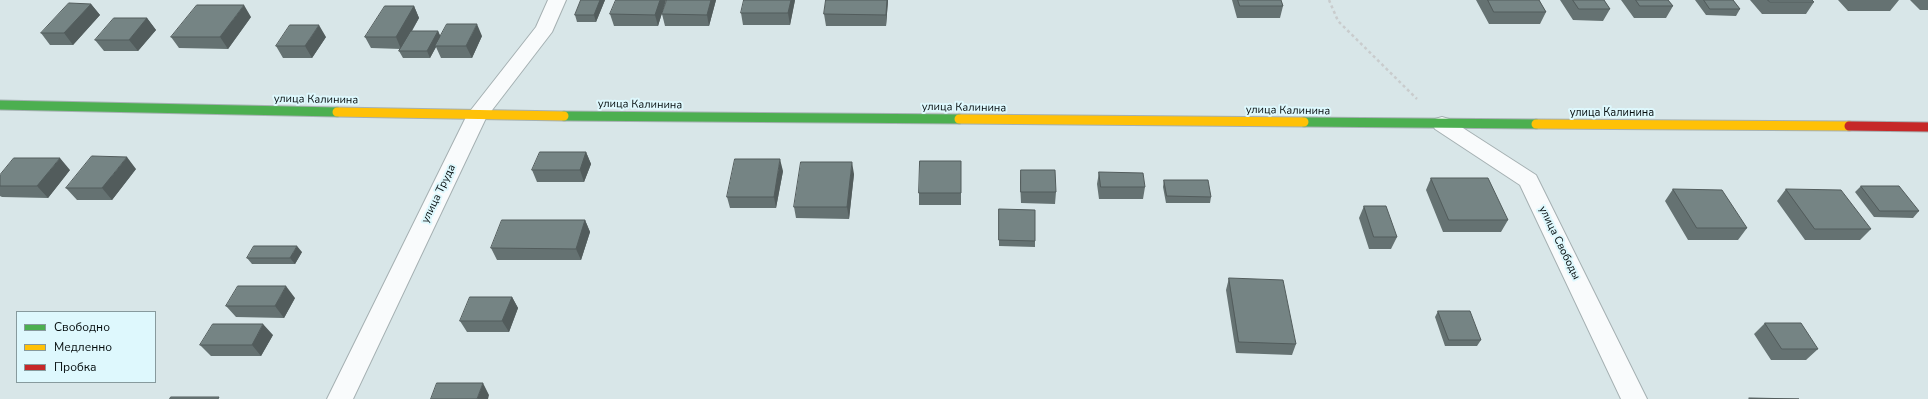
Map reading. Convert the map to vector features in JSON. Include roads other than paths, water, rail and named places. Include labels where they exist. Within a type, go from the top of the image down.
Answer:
[{"type":"street","name":"улица Труда","points":[[340,399],[477,115],[544,28],[557,0]]},
{"type":"street","name":"улица Калинина","points":[[0,105],[477,115],[1928,127]]},
{"type":"street","name":"улица Свободы","points":[[1442,124],[1528,180],[1634,399]]}]
